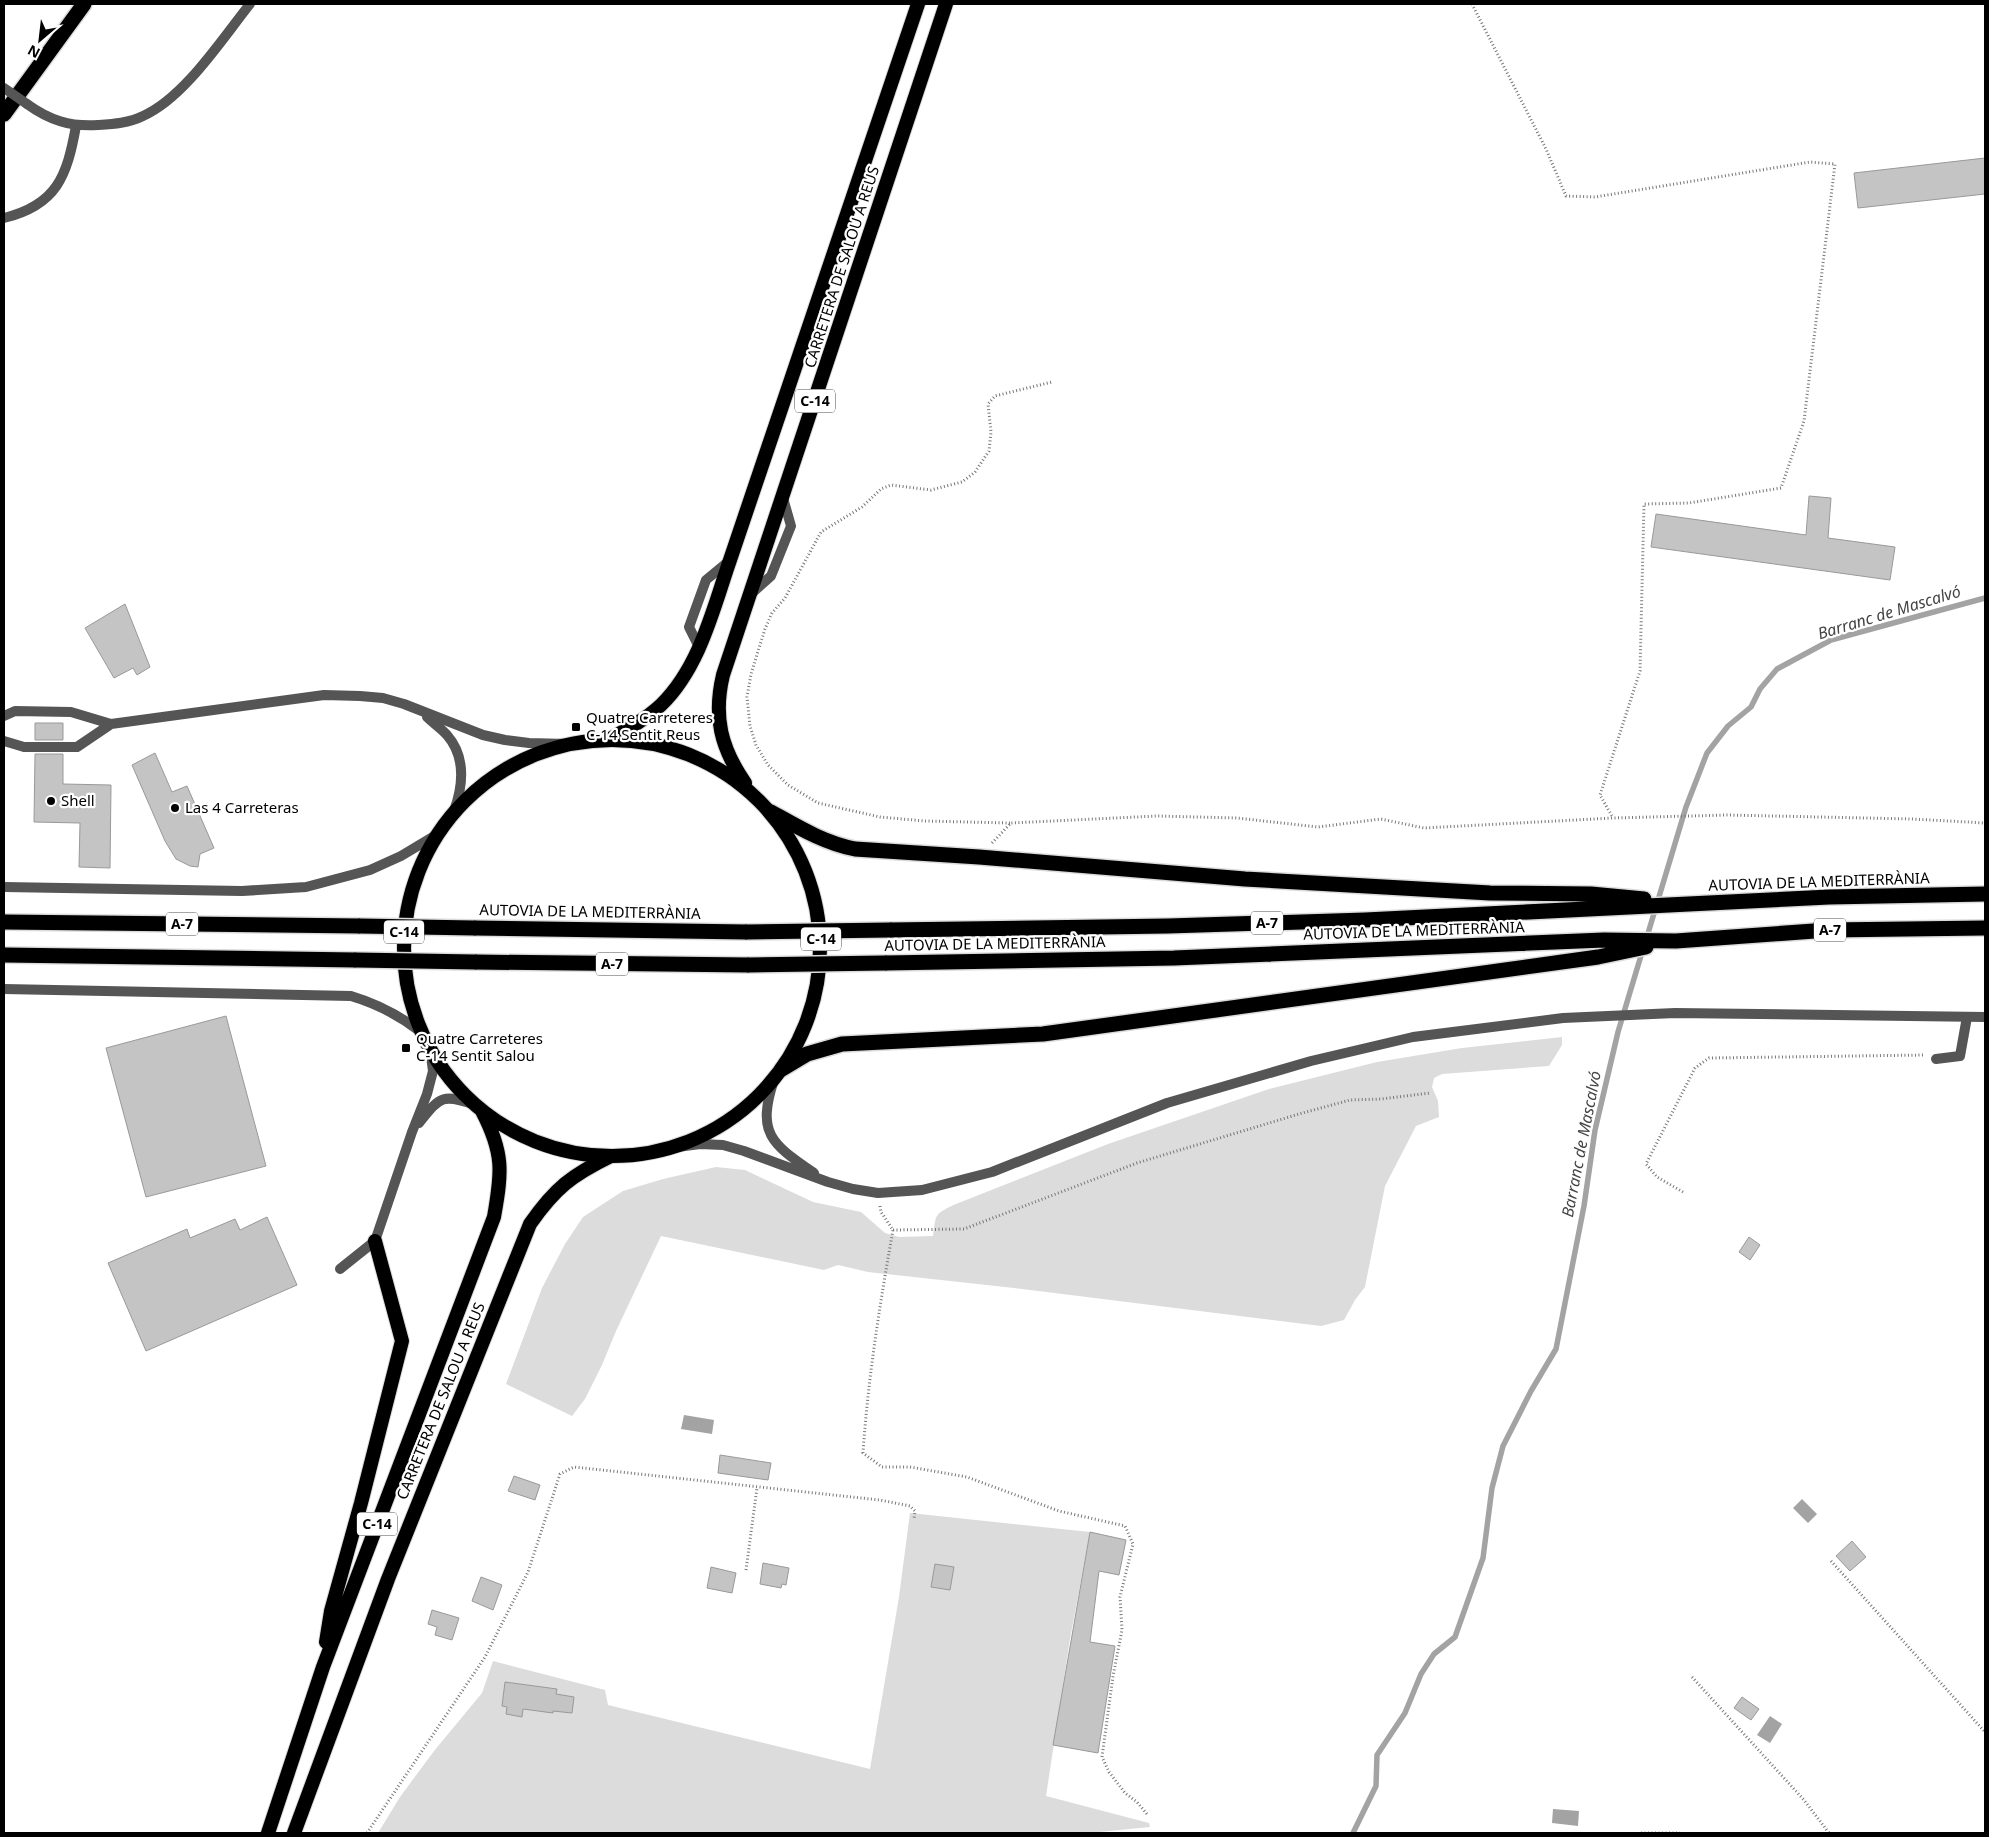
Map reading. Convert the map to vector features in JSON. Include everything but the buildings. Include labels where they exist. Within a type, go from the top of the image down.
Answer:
[{"type":"highway","points":[[4,114],[84,4]]},
{"type":"highway","name":"C-14","points":[[609,739],[645,718],[661,704],[687,671],[699,647],[918,4]]},
{"type":"highway","name":"CARRETERA DE SALOU A REUS","points":[[753,794],[735,768],[723,742],[718,711],[723,675],[946,4]]},
{"type":"highway","points":[[4,102],[53,45]]},
{"type":"highway","name":"C-14","points":[[609,739],[636,740],[686,753],[710,764],[733,778],[753,794],[770,812],[791,840],[806,871],[816,904],[821,939],[820,973],[813,1007],[800,1039],[778,1075],[752,1103],[727,1122],[700,1137],[670,1148],[641,1154],[612,1156],[576,1153],[542,1144],[510,1129],[478,1107],[448,1076],[430,1049],[421,1032],[411,1004],[405,975],[404,936],[412,889],[422,861],[436,836],[454,811],[478,787],[506,768],[536,753],[568,744],[609,739]]},
{"type":"highway","points":[[770,812],[819,838],[836,845],[855,849],[979,857],[1255,880],[1490,893],[1591,894],[1644,903]]},
{"type":"highway","name":"AUTOVIA DE LA MEDITERRÀNIA","points":[[4,922],[747,932],[890,930],[1345,921],[1644,903],[1700,904],[1829,897],[1985,894]]},
{"type":"highway","name":"AUTOVIA DE LA MEDITERRÀNIA","points":[[4,955],[749,966],[1174,958],[1604,940],[1676,941],[1828,930],[1985,928]]},
{"type":"highway","points":[[778,1075],[807,1054],[842,1044],[1043,1034],[1598,957],[1676,941]]},
{"type":"highway","name":"C-14","points":[[268,1833],[323,1667],[494,1217],[499,1185],[500,1156],[492,1130],[478,1107]]},
{"type":"highway","name":"CARRETERA DE SALOU A REUS","points":[[294,1833],[308,1790],[388,1579],[530,1224],[543,1205],[564,1183],[581,1171],[612,1156]]},
{"type":"highway","points":[[323,1667],[331,1611],[361,1503],[402,1341],[375,1241]]},
{"type":"street","points":[[4,88],[44,116],[60,122],[76,126],[126,122],[143,116],[163,104],[190,78],[250,4]]},
{"type":"street","points":[[4,218],[36,207],[51,194],[65,173],[76,126]]},
{"type":"street","points":[[4,716],[15,711],[71,712],[111,724],[324,695],[383,698],[505,740],[568,744]]},
{"type":"street","points":[[422,713],[448,736],[456,750],[461,768],[462,782],[454,811]]},
{"type":"street","points":[[4,741],[24,747],[76,747],[111,724]]},
{"type":"street","points":[[4,887],[242,891],[306,887],[370,870],[401,856],[436,836]]},
{"type":"street","points":[[4,989],[351,996],[373,1002],[393,1012],[421,1032]]},
{"type":"street","points":[[670,1148],[700,1144],[723,1145],[828,1182],[878,1193],[922,1190],[992,1172],[1167,1103],[1311,1061],[1413,1037],[1563,1018],[1675,1013],[1985,1017]]},
{"type":"street","points":[[1932,1057],[1960,1056],[1967,1017]]},
{"type":"street","points":[[340,1269],[375,1241],[427,1094],[433,1071],[430,1049]]},
{"type":"street","points":[[778,1075],[766,1104],[768,1130],[773,1141],[783,1152],[828,1182]]},
{"type":"street","points":[[412,1132],[438,1101],[448,1097],[478,1107]]},
{"type":"path","points":[[1472,4],[1546,149],[1566,196],[1595,196],[1810,162],[1834,164],[1804,421],[1781,488],[1689,503],[1644,504],[1640,671],[1600,795],[1613,818]]},
{"type":"path","points":[[1052,382],[995,396],[988,404],[992,432],[988,451],[975,472],[962,482],[931,490],[891,485],[881,489],[862,507],[821,532],[785,598],[772,613],[751,674],[747,698],[750,726],[756,745],[768,765],[788,785],[818,802],[880,817],[925,821],[1011,823],[1158,816],[1237,818],[1318,827],[1381,819],[1424,828],[1613,818],[1727,815],[1912,819],[1985,823]]},
{"type":"path","points":[[979,857],[1011,823]]},
{"type":"path","points":[[1683,1192],[1656,1177],[1646,1164],[1695,1068],[1709,1058],[1932,1057]]},
{"type":"path","points":[[893,1230],[964,1229],[1137,1163],[1289,1117],[1350,1100],[1380,1099],[1430,1093]]},
{"type":"path","points":[[878,1193],[881,1212],[893,1230],[866,1407],[863,1453],[882,1467],[910,1467],[967,1477],[1059,1511],[1126,1526],[1133,1544],[1120,1597],[1122,1630],[1113,1676],[1102,1757],[1109,1772],[1125,1793],[1137,1802],[1147,1814]]},
{"type":"path","points":[[366,1833],[485,1657],[528,1572],[560,1474],[574,1467],[880,1500],[910,1506],[915,1511],[914,1519]]},
{"type":"path","points":[[746,1570],[757,1488]]},
{"type":"path","points":[[1831,1561],[1985,1732]]},
{"type":"path","points":[[1692,1677],[1804,1800],[1829,1833]]},
{"type":"path","points":[[1641,1833],[1680,1833]]},
{"type":"shaded area","points":[[1562,1037],[1562,1045],[1549,1066],[1442,1074],[1434,1078],[1432,1087],[1438,1101],[1439,1117],[1416,1126],[1385,1186],[1365,1287],[1344,1320],[1321,1326],[868,1272],[838,1265],[824,1270],[661,1236],[602,1365],[585,1399],[572,1416],[506,1384],[542,1288],[565,1244],[583,1217],[623,1191],[663,1179],[716,1167],[745,1170],[813,1202],[861,1212],[885,1233],[899,1237],[933,1236],[937,1216],[956,1204],[1108,1144],[1269,1089],[1377,1062],[1462,1048]]},
{"type":"shaded area","points":[[684,1415],[714,1420],[712,1434],[681,1429]]},
{"type":"shaded area","points":[[1802,1499],[1817,1514],[1808,1523],[1793,1508]]},
{"type":"shaded area","points":[[910,1513],[1090,1532],[1070,1639],[1046,1796],[1149,1823],[1150,1827],[1089,1833],[378,1833],[400,1797],[434,1751],[482,1693],[493,1661],[605,1690],[608,1705],[870,1769],[899,1597]]},
{"type":"shaded area","points":[[1770,1716],[1782,1724],[1770,1743],[1757,1735]]},
{"type":"shaded area","points":[[1553,1809],[1579,1811],[1578,1826],[1552,1823]]},
{"type":"waterway","name":"Barranc de Mascalvó","points":[[1646,940],[1686,807],[1707,753],[1728,726],[1751,707],[1760,689],[1777,669],[1831,640],[1985,598]]},
{"type":"waterway","name":"Barranc de Mascalvó","points":[[1353,1833],[1376,1786],[1377,1755],[1405,1713],[1421,1674],[1434,1654],[1455,1637],[1483,1558],[1492,1488],[1503,1446],[1531,1391],[1556,1349],[1584,1206],[1595,1130],[1618,1032],[1643,949]]},
{"type":"place","name":"Quatre Carreteres C-14 Sentit Reus","points":[[576,727]]},
{"type":"place","name":"Shell","points":[[51,801]]},
{"type":"place","name":"Las 4 Carreteras","points":[[175,808]]},
{"type":"place","name":"Quatre Carreteres C-14 Sentit Salou","points":[[406,1048]]}]
